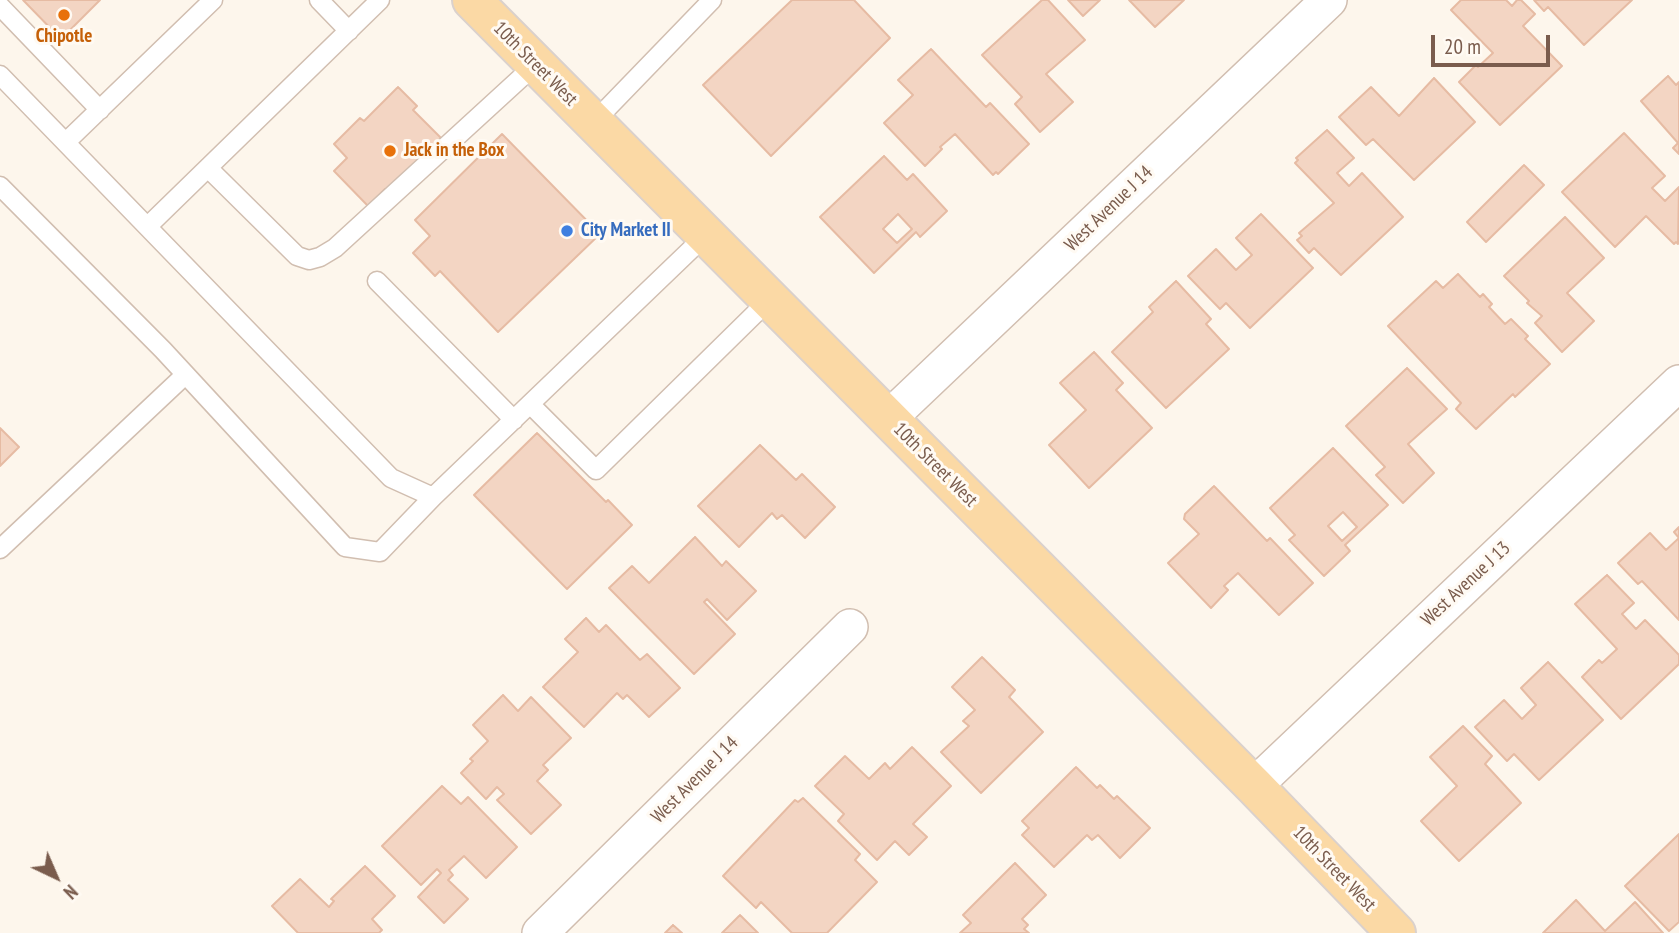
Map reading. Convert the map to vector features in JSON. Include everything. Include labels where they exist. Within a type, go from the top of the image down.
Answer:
[{"type":"main road","name":"10th Street West","points":[[472,0],[1254,786],[1396,933]]},
{"type":"street","name":"West Avenue J 14","points":[[889,418],[1329,0]]},
{"type":"street","name":"West Avenue J 13","points":[[1254,786],[1679,383]]},
{"type":"street","name":"West Avenue J 14","points":[[540,933],[850,627]]},
{"type":"lane","points":[[66,142],[213,0]]},
{"type":"lane","points":[[319,0],[348,31]]},
{"type":"lane","points":[[148,226],[380,0]]},
{"type":"lane","points":[[593,123],[712,0]]},
{"type":"lane","points":[[0,6],[100,110]]},
{"type":"lane","points":[[208,168],[297,256],[309,260],[320,257],[335,248],[536,64]]},
{"type":"lane","points":[[0,75],[391,478],[433,497]]},
{"type":"lane","points":[[0,186],[185,375],[345,547],[380,552],[433,497],[706,235]]},
{"type":"lane","points":[[377,281],[514,420]]},
{"type":"lane","points":[[530,404],[596,470],[770,299]]},
{"type":"lane","points":[[0,549],[185,375]]},
{"type":"building","points":[[23,0],[100,0],[61,39]]},
{"type":"building","points":[[792,0],[854,0],[890,38],[771,156],[703,85]]},
{"type":"building","points":[[1042,0],[1048,0],[1085,40],[1046,74],[1073,102],[1040,132],[1015,104],[1022,97],[982,55]]},
{"type":"building","points":[[1068,0],[1100,0],[1083,16]]},
{"type":"building","points":[[1129,0],[1184,0],[1155,27]]},
{"type":"building","points":[[1461,0],[1506,0],[1512,6],[1517,0],[1521,0],[1535,14],[1523,26],[1562,66],[1500,125],[1459,82],[1493,53],[1451,10]]},
{"type":"building","points":[[1534,0],[1632,0],[1584,45],[1548,7],[1544,11]]},
{"type":"building","points":[[931,49],[986,107],[990,103],[1029,144],[998,174],[996,172],[993,175],[955,134],[925,166],[884,123],[913,95],[898,80]]},
{"type":"building","points":[[1668,76],[1676,85],[1679,82],[1679,154],[1673,148],[1678,143],[1641,101]]},
{"type":"building","points":[[1434,78],[1475,122],[1414,180],[1373,139],[1366,145],[1339,117],[1371,87],[1399,116]]},
{"type":"building","name":"Jack in the Box","points":[[398,87],[417,106],[413,110],[447,144],[394,198],[385,189],[368,206],[334,171],[347,158],[334,144],[360,118],[364,121]]},
{"type":"building","points":[[1327,130],[1354,158],[1337,173],[1349,186],[1362,173],[1403,217],[1341,275],[1314,248],[1309,253],[1297,240],[1302,236],[1299,233],[1334,203],[1295,163],[1298,160],[1296,158]]},
{"type":"building","points":[[1624,133],[1665,176],[1652,188],[1665,201],[1679,187],[1678,244],[1674,244],[1646,216],[1615,247],[1562,192]]},
{"type":"building","points":[[502,134],[600,234],[498,332],[440,271],[435,276],[413,253],[430,236],[415,220]]},
{"type":"building","points":[[884,156],[907,180],[913,174],[947,211],[920,237],[916,232],[874,273],[820,217]],"holes":[[[898,214],[912,229],[897,243],[883,229]]]},
{"type":"building","points":[[1524,165],[1544,185],[1486,242],[1467,222]]},
{"type":"building","points":[[1261,214],[1313,268],[1250,328],[1226,303],[1220,309],[1188,276],[1216,249],[1236,270],[1252,255],[1236,238]]},
{"type":"building","points":[[1565,217],[1604,258],[1567,293],[1594,321],[1562,352],[1535,323],[1542,316],[1504,276]]},
{"type":"building","points":[[1458,274],[1480,297],[1483,294],[1492,304],[1489,307],[1505,324],[1511,319],[1528,336],[1525,339],[1550,364],[1476,429],[1456,409],[1461,403],[1388,326],[1436,281],[1443,288]]},
{"type":"building","points":[[1176,281],[1211,319],[1206,324],[1229,349],[1166,408],[1112,352],[1153,312],[1149,307]]},
{"type":"building","points":[[1094,352],[1123,383],[1116,390],[1152,428],[1089,488],[1049,445],[1086,410],[1060,383]]},
{"type":"building","points":[[1407,368],[1447,409],[1408,444],[1434,473],[1403,503],[1376,475],[1385,467],[1346,426]]},
{"type":"building","points":[[0,428],[19,447],[0,466]]},
{"type":"building","points":[[537,433],[632,525],[567,589],[474,495]]},
{"type":"building","points":[[760,445],[796,480],[802,474],[835,507],[805,538],[782,515],[777,519],[772,513],[739,547],[698,506]]},
{"type":"building","points":[[1333,448],[1388,505],[1345,545],[1350,551],[1324,576],[1289,540],[1295,535],[1270,508]],"holes":[[[1343,512],[1357,527],[1342,541],[1328,526]]]},
{"type":"building","points":[[1214,486],[1267,541],[1270,538],[1313,583],[1279,615],[1238,573],[1224,586],[1228,590],[1211,608],[1168,563],[1199,534],[1184,519],[1185,514]]},
{"type":"building","points":[[1650,533],[1666,550],[1679,538],[1679,620],[1642,581],[1638,584],[1618,563]]},
{"type":"building","points":[[695,537],[722,566],[726,561],[756,591],[727,620],[707,599],[704,602],[735,634],[694,674],[609,588],[632,566],[649,583]]},
{"type":"building","points":[[1607,575],[1634,603],[1622,614],[1636,629],[1645,620],[1679,655],[1679,664],[1621,719],[1582,677],[1599,660],[1602,663],[1617,649],[1575,604]]},
{"type":"building","points":[[586,618],[599,632],[606,625],[640,660],[647,654],[680,688],[649,717],[627,695],[623,699],[617,693],[584,727],[543,687],[578,652],[565,639]]},
{"type":"building","points":[[982,657],[1015,690],[1009,697],[1043,732],[981,793],[941,752],[969,726],[963,721],[975,710],[952,687]]},
{"type":"building","points":[[1548,662],[1603,720],[1539,780],[1514,754],[1507,761],[1475,727],[1504,700],[1522,719],[1536,705],[1521,688]]},
{"type":"building","points":[[503,695],[518,711],[531,697],[571,738],[543,765],[548,770],[537,781],[561,805],[531,834],[497,800],[504,794],[497,787],[486,799],[461,773],[473,761],[470,759],[488,741],[473,725]]},
{"type":"building","points":[[1463,726],[1492,756],[1485,764],[1521,803],[1459,861],[1421,821],[1457,786],[1430,757]]},
{"type":"building","points":[[912,747],[951,786],[913,824],[927,837],[909,855],[895,841],[877,860],[838,821],[844,814],[815,786],[845,756],[869,779],[885,763],[890,769]]},
{"type":"building","points":[[1076,767],[1097,788],[1100,785],[1114,799],[1117,796],[1150,828],[1120,858],[1098,835],[1092,840],[1087,835],[1054,867],[1022,835],[1029,828],[1022,821]]},
{"type":"building","points":[[442,786],[461,804],[468,797],[517,847],[486,878],[464,856],[449,870],[453,875],[448,880],[468,899],[444,923],[418,897],[441,873],[437,869],[421,885],[382,846]]},
{"type":"building","points":[[803,798],[860,854],[855,860],[877,882],[827,933],[792,933],[761,902],[756,908],[723,876],[795,800],[798,802]]},
{"type":"building","points":[[1679,834],[1679,922],[1669,931],[1625,886]]},
{"type":"building","points":[[1015,863],[1046,895],[1022,919],[1028,925],[1024,929],[1029,933],[960,933],[971,923],[963,915]]},
{"type":"building","points":[[365,866],[395,896],[372,919],[382,930],[379,933],[298,933],[272,906],[300,879],[329,907],[334,901],[331,899]]},
{"type":"building","points":[[1576,900],[1605,931],[1635,902],[1663,933],[1543,933]]},
{"type":"building","points":[[740,915],[758,933],[722,933]]},
{"type":"building","points":[[673,925],[682,933],[665,933]]},
{"type":"place","name":"Chipotle","points":[[64,15]]},
{"type":"place","name":"Jack in the Box","points":[[390,151]]},
{"type":"place","name":"City Market II","points":[[567,231]]}]
